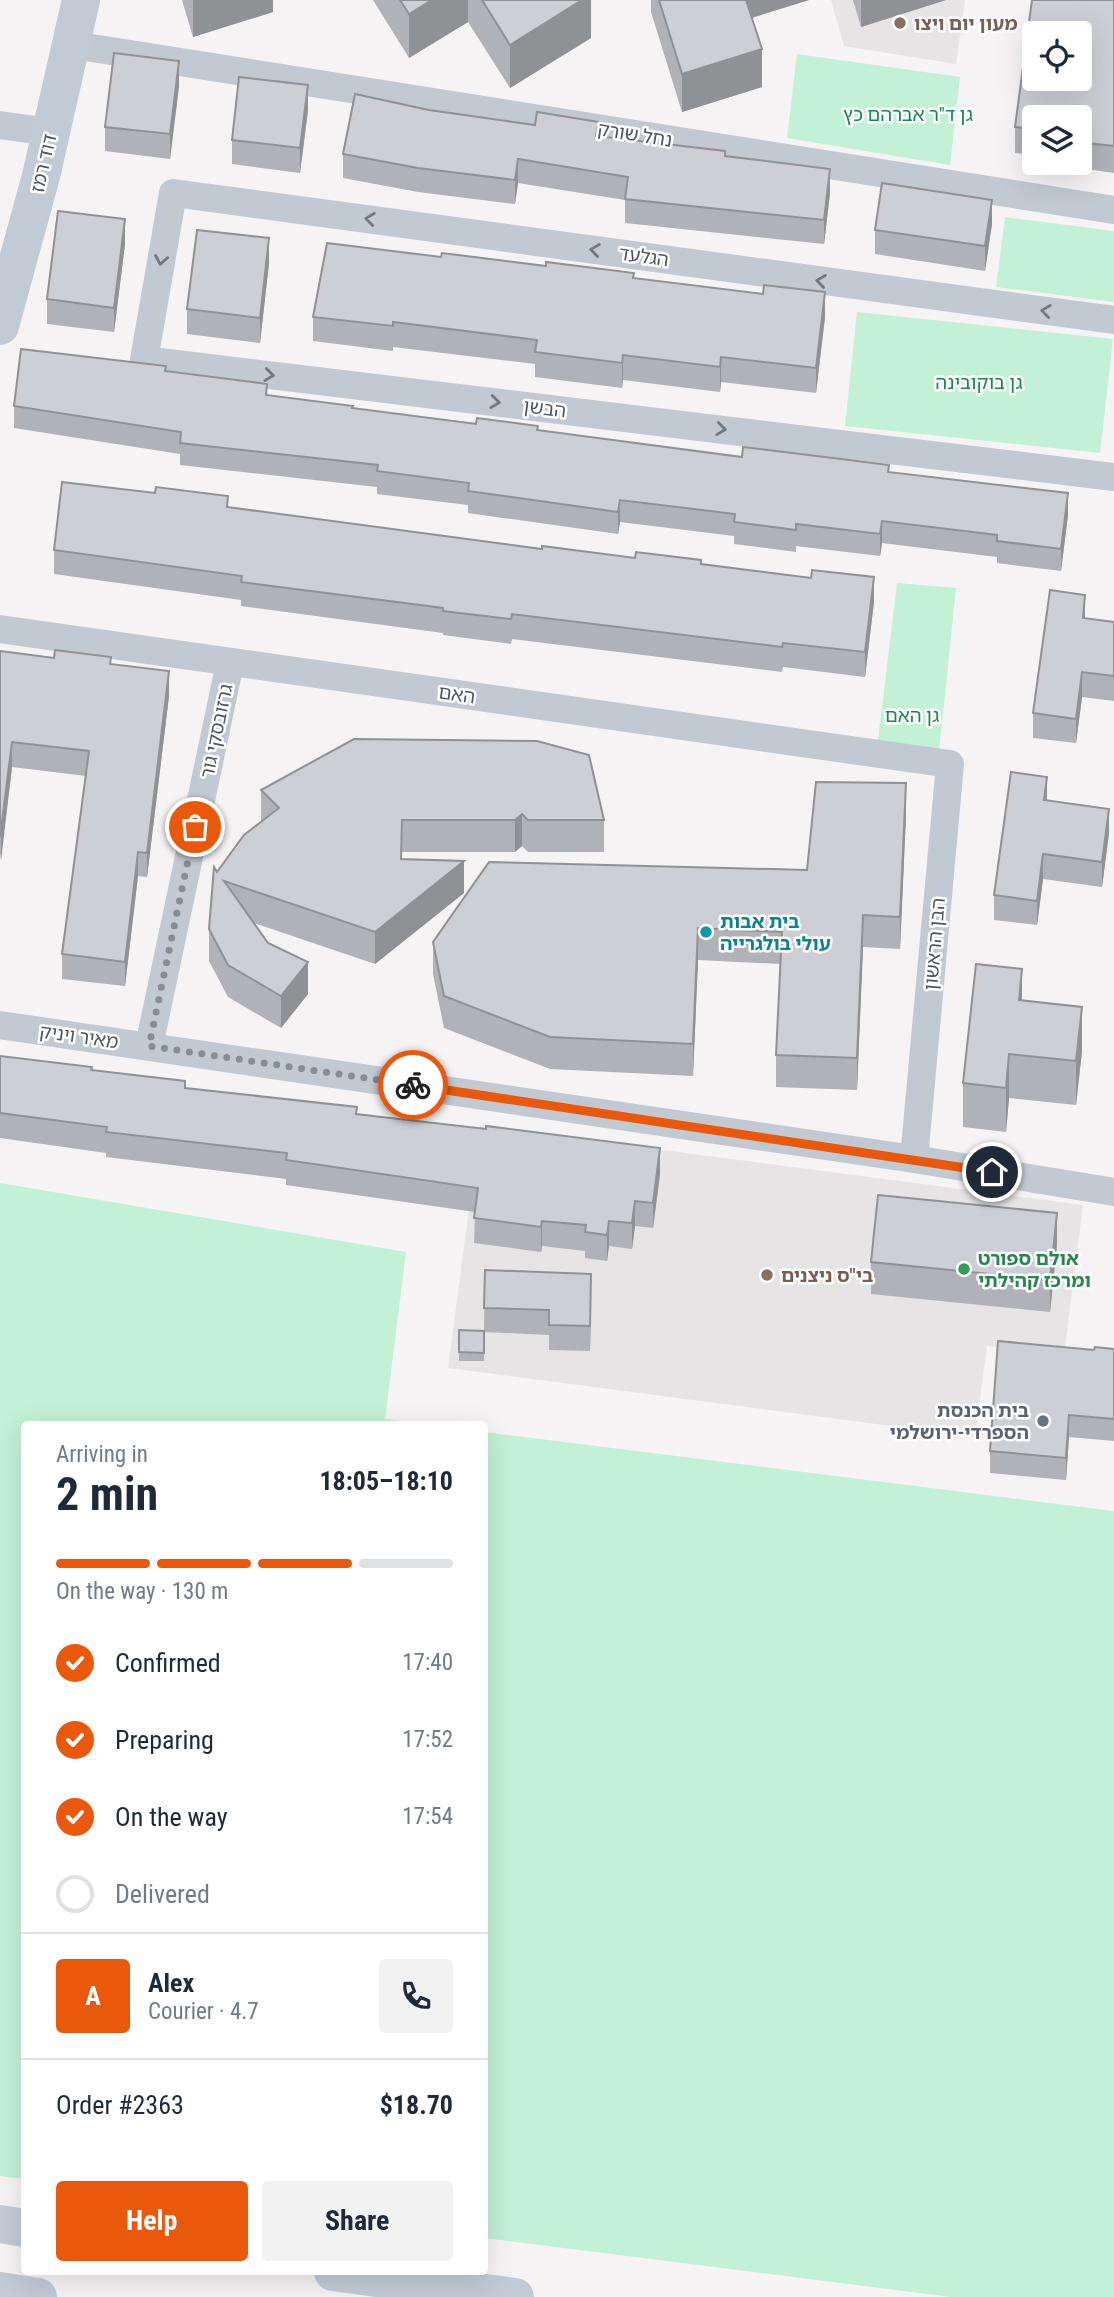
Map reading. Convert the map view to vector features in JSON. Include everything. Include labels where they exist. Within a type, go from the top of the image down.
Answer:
[{"type":"street","name":"דוד רמז","points":[[0,326],[41,176],[73,45],[81,0]]},
{"type":"street","name":"נחל שורק","points":[[73,45],[1114,210]]},
{"type":"street","points":[[0,125],[50,132]]},
{"type":"street","name":"הגלעד","points":[[173,192],[1114,320]]},
{"type":"street","name":"הבשן","points":[[173,192],[144,360],[1114,477]]},
{"type":"street","name":"האם","points":[[0,629],[915,758]]},
{"type":"street","name":"גרזובסקי גור","points":[[149,1046],[230,663]]},
{"type":"street","name":"הבן הראשון","points":[[914,1159],[950,764],[915,758]]},
{"type":"street","name":"מאיר ויניק","points":[[0,1025],[914,1159],[1114,1192]]},
{"type":"street","points":[[0,2224],[21,2228]]},
{"type":"street","points":[[355,2275],[515,2297]]},
{"type":"street","points":[[0,2291],[38,2297]]},
{"type":"shaded area","name":"מעון יום ויצו","points":[[831,0],[965,0],[956,64],[844,46]]},
{"type":"shaded area","name":"בי\"ס ניצנים","points":[[480,1126],[1083,1205],[1064,1355],[987,1346],[975,1437],[448,1368]]},
{"type":"green space","name":"גן ד\"ר אברהם כץ","points":[[797,54],[960,77],[950,165],[787,138]]},
{"type":"green space","points":[[1005,217],[1114,231],[1114,302],[996,287]]},
{"type":"green space","name":"גן בוקובינה","points":[[857,312],[1113,339],[1100,453],[845,426]]},
{"type":"green space","name":"גן האם","points":[[897,583],[956,588],[939,752],[878,740]]},
{"type":"green space","points":[[0,1183],[406,1252],[385,1419],[401,1421],[21,1421],[21,2179],[0,2176]]},
{"type":"green space","points":[[488,1432],[1114,1511],[1114,2297],[951,2297],[488,2238]]},
{"type":"building","points":[[400,0],[432,0],[409,14]]},
{"type":"building","points":[[482,0],[582,0],[510,45]]},
{"type":"building","points":[[659,0],[746,0],[762,49],[682,74]]},
{"type":"building","points":[[1032,0],[1114,0],[1114,146],[1092,144],[1092,105],[1022,105],[1022,128],[1015,127],[1022,75],[1022,91],[1092,91],[1092,21],[1029,21]]},
{"type":"building","points":[[114,53],[179,61],[170,134],[105,127]]},
{"type":"building","points":[[239,77],[308,85],[300,148],[232,140]]},
{"type":"building","points":[[355,94],[429,110],[535,125],[537,112],[599,122],[596,136],[725,151],[725,156],[830,169],[824,220],[625,199],[628,177],[518,159],[515,180],[418,168],[343,154]]},
{"type":"building","points":[[882,183],[992,200],[985,246],[875,230]]},
{"type":"building","points":[[58,211],[125,219],[114,308],[47,299]]},
{"type":"building","points":[[197,230],[269,238],[260,318],[187,309]]},
{"type":"building","points":[[327,243],[441,257],[442,253],[546,266],[546,262],[634,273],[633,278],[763,294],[764,285],[825,292],[816,368],[721,357],[720,367],[623,355],[622,363],[535,352],[537,340],[393,322],[393,326],[313,317]]},
{"type":"building","points":[[21,349],[166,366],[165,371],[267,384],[266,395],[353,406],[352,408],[476,424],[477,418],[538,426],[537,430],[742,457],[743,447],[889,465],[888,472],[1068,493],[1061,549],[997,541],[997,535],[882,521],[880,534],[796,524],[796,530],[734,522],[735,514],[620,500],[618,512],[468,491],[469,483],[377,471],[378,465],[180,443],[181,432],[14,406]]},
{"type":"building","points":[[62,482],[155,493],[156,487],[228,496],[227,507],[542,549],[542,546],[635,558],[636,552],[701,560],[701,564],[811,578],[812,570],[874,577],[865,652],[783,643],[782,647],[512,614],[511,619],[443,611],[443,608],[241,582],[242,576],[54,550]]},
{"type":"building","points":[[1050,590],[1085,595],[1083,618],[1114,622],[1114,676],[1082,672],[1076,719],[1033,713]]},
{"type":"building","points":[[55,650],[111,657],[110,664],[169,671],[147,853],[138,852],[125,962],[62,954],[89,751],[12,742],[0,837],[0,651],[54,658]]},
{"type":"building","points":[[354,739],[537,741],[589,755],[604,820],[528,820],[522,814],[515,820],[402,820],[401,859],[464,861],[375,932],[224,881],[268,943],[308,962],[281,996],[228,965],[209,929],[214,867],[217,872],[244,835],[279,808],[261,790]]},
{"type":"building","points":[[1011,772],[1047,777],[1044,800],[1109,809],[1102,862],[1043,854],[1037,901],[994,895]]},
{"type":"building","points":[[816,782],[906,783],[900,917],[863,915],[857,1058],[776,1055],[782,932],[698,928],[693,1044],[550,1037],[444,996],[433,942],[489,862],[807,870]]},
{"type":"building","points":[[976,964],[1022,969],[1019,1000],[1082,1007],[1076,1061],[1009,1054],[1006,1088],[963,1083]]},
{"type":"building","points":[[0,1056],[185,1081],[185,1088],[357,1107],[356,1114],[486,1129],[486,1126],[660,1148],[653,1203],[635,1201],[632,1223],[609,1221],[607,1235],[585,1232],[586,1225],[542,1221],[541,1227],[474,1218],[478,1188],[286,1160],[287,1153],[106,1132],[107,1127],[0,1113]]},
{"type":"building","points":[[878,1195],[1057,1213],[1050,1280],[871,1262]]},
{"type":"building","points":[[485,1270],[591,1274],[590,1326],[549,1325],[549,1310],[484,1308]]},
{"type":"building","points":[[459,1330],[484,1331],[484,1353],[459,1352]]},
{"type":"building","points":[[998,1341],[1094,1350],[1095,1347],[1114,1349],[1114,1419],[1069,1415],[1066,1458],[990,1451]]},
{"type":"way so far","points":[[195,827],[149,1046],[413,1085]]},
{"type":"place","name":"מעון יום ויצו","points":[[900,23]]},
{"type":"place","name":"בית אבות עולי בולגרייה","points":[[706,932]]},
{"type":"place","name":"אולם ספורט ומרכז קהילתי","points":[[964,1269]]},
{"type":"place","name":"בי\"ס ניצנים","points":[[767,1275]]},
{"type":"place","name":"בית הכנסת הספרדי-ירושלמי","points":[[1043,1421]]},
{"type":"route","points":[[413,1085],[992,1172]]}]
